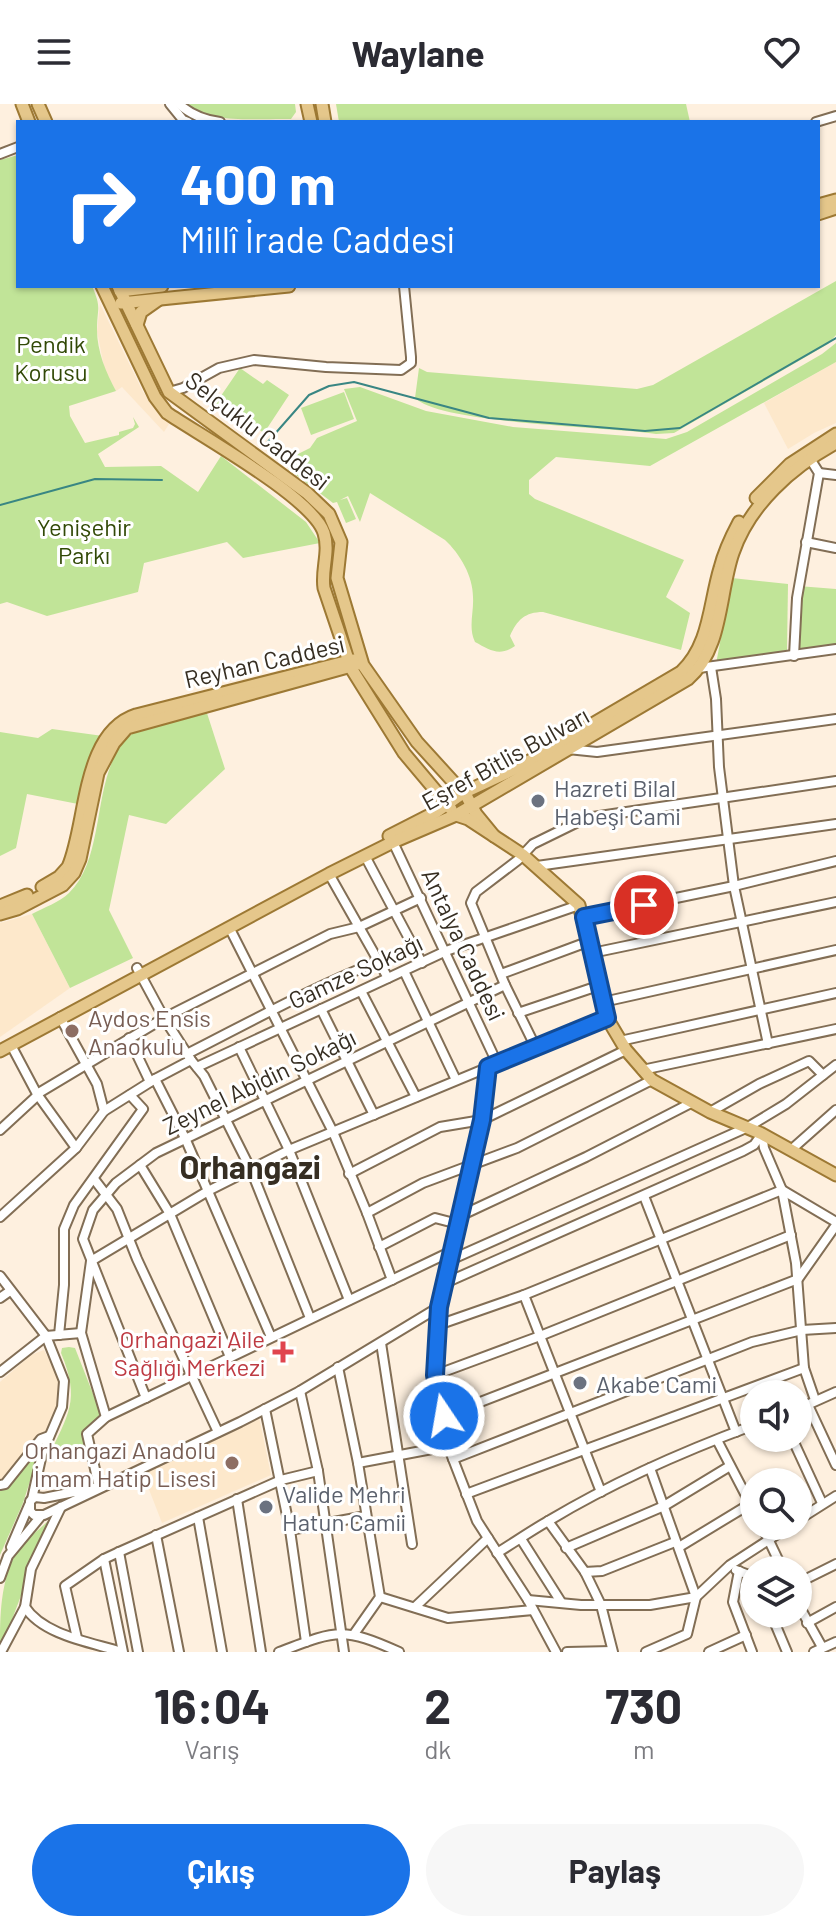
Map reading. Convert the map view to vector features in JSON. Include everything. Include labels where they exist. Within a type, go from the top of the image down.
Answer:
[{"type":"main road","name":"Selçuklu Caddesi","points":[[103,288],[155,397],[167,413],[283,490],[320,524],[327,546],[322,578],[339,637],[404,753],[456,815]]},
{"type":"main road","name":"Selçuklu Caddesi","points":[[119,288],[169,392],[307,493],[329,514],[341,542],[337,578],[353,663],[417,742],[470,800],[471,807],[494,836]]},
{"type":"main road","points":[[109,302],[119,288],[165,291],[239,288]]},
{"type":"main road","points":[[109,302],[125,303],[165,291]]},
{"type":"main road","points":[[137,325],[141,312],[165,291]]},
{"type":"main road","name":"Eşref Bitlis Bulvarı","points":[[4,1047],[139,971],[393,842],[471,807],[662,686],[687,666],[704,636],[719,570],[739,523],[765,488],[836,434]]},
{"type":"main road","name":"Eşref Bitlis Bulvarı","points":[[4,1047],[436,812],[463,793],[566,746],[705,668],[729,566],[744,530],[755,512],[808,455],[836,443]]},
{"type":"main road","points":[[328,665],[339,637]]},
{"type":"main road","name":"Reyhan Caddesi","points":[[0,906],[53,881],[68,867],[92,764],[122,721],[328,665],[353,663]]},
{"type":"main road","name":"Reyhan Caddesi","points":[[0,914],[17,909],[63,885],[74,873],[80,859],[98,773],[114,743],[127,728],[353,663]]},
{"type":"main road","points":[[435,788],[438,796],[436,812]]},
{"type":"main road","points":[[486,797],[482,818],[494,836]]},
{"type":"main road","points":[[456,815],[468,819],[523,855],[582,911],[607,1018],[623,1046],[652,1080],[710,1112],[792,1149],[836,1175]]},
{"type":"street","points":[[170,104],[187,118]]},
{"type":"street","points":[[179,104],[187,118]]},
{"type":"street","points":[[169,392],[183,388],[219,368],[254,360],[367,370],[397,371],[405,368],[411,363],[411,357],[404,288]]},
{"type":"street","points":[[794,656],[797,598],[819,473],[808,455]]},
{"type":"street","points":[[819,473],[836,475]]},
{"type":"street","points":[[806,542],[836,548]]},
{"type":"street","points":[[768,1044],[740,924],[722,797],[719,737],[705,668],[836,649]]},
{"type":"street","points":[[566,746],[597,752],[836,719]]},
{"type":"street","points":[[536,1048],[484,936],[471,903],[472,898],[533,844],[586,818],[836,781]]},
{"type":"street","points":[[537,866],[836,824]]},
{"type":"street","name":"Antalya Caddesi","points":[[393,842],[497,1063]]},
{"type":"street","points":[[365,856],[422,963]]},
{"type":"street","name":"Gamze Sokağı","points":[[0,1217],[76,1148],[104,1111],[152,1080],[192,1060],[239,1047],[446,951],[484,936],[582,911],[734,886],[836,861]]},
{"type":"street","points":[[329,874],[388,978]]},
{"type":"street","points":[[0,1130],[37,1095],[85,1063],[164,1018],[330,934],[359,927],[421,898]]},
{"type":"street","points":[[501,974],[591,947],[740,924],[836,902]]},
{"type":"street","points":[[229,927],[333,1132],[392,1280]]},
{"type":"street","points":[[603,1002],[836,950]]},
{"type":"street","points":[[192,1060],[272,1010],[377,962]]},
{"type":"street","points":[[139,971],[164,1018],[204,1076],[251,1170],[310,1318]]},
{"type":"street","points":[[404,971],[456,1080]]},
{"type":"street","name":"Zeynel Abidin Sokağı","points":[[91,1261],[83,1239],[93,1210],[116,1183],[156,1153],[505,985]]},
{"type":"street","points":[[518,1013],[598,986]]},
{"type":"street","points":[[361,991],[416,1097]]},
{"type":"street","points":[[349,1174],[440,1127],[482,1120],[623,1046],[836,993]]},
{"type":"street","points":[[321,1009],[374,1115]]},
{"type":"street","points":[[60,1017],[97,1084],[104,1111]]},
{"type":"street","points":[[91,1261],[208,1191],[289,1150],[607,1018]]},
{"type":"street","points":[[642,1070],[836,1029]]},
{"type":"street","points":[[129,1038],[185,1138],[271,1337]]},
{"type":"street","points":[[4,1047],[76,1148]]},
{"type":"street","points":[[239,1047],[289,1150],[349,1300]]},
{"type":"street","points":[[710,1112],[759,1084],[809,1061],[823,1075]]},
{"type":"street","points":[[99,1487],[87,1434],[106,1417],[392,1280],[748,1127],[786,1104],[836,1065]]},
{"type":"street","points":[[488,1067],[482,1120],[439,1307],[435,1375],[448,1446],[477,1521],[528,1600],[556,1652]]},
{"type":"street","points":[[367,1213],[423,1183],[517,1148],[652,1080]]},
{"type":"street","points":[[59,1335],[64,1285],[64,1229],[74,1205],[143,1109],[130,1095]]},
{"type":"street","points":[[379,1247],[435,1218],[459,1220],[693,1102]]},
{"type":"street","points":[[792,1149],[835,1112]]},
{"type":"street","points":[[762,1134],[764,1148],[782,1190],[791,1235],[806,1380]]},
{"type":"street","points":[[445,1283],[743,1151],[754,1145],[762,1134]]},
{"type":"street","points":[[140,1165],[170,1214],[230,1357]]},
{"type":"street","points":[[94,1179],[117,1209],[218,1432]]},
{"type":"street","points":[[444,1416],[798,1279],[833,1236],[836,1224],[782,1190]]},
{"type":"street","points":[[438,1325],[524,1295],[782,1190]]},
{"type":"street","points":[[644,1196],[736,1432]]},
{"type":"street","points":[[435,1375],[791,1235]]},
{"type":"street","points":[[91,1261],[81,1333],[106,1417]]},
{"type":"street","points":[[91,1261],[146,1398]]},
{"type":"street","points":[[0,1276],[46,1336],[64,1381],[65,1394],[34,1486],[37,1499],[32,1513],[42,1515],[300,1391],[439,1307]]},
{"type":"street","points":[[0,1298],[10,1291]]},
{"type":"street","points":[[524,1295],[601,1492]]},
{"type":"street","points":[[453,1459],[752,1342],[802,1330],[836,1328]]},
{"type":"street","points":[[0,1372],[46,1336],[81,1333]]},
{"type":"street","points":[[381,1343],[412,1544]]},
{"type":"street","points":[[338,1367],[358,1463],[380,1597],[354,1634]]},
{"type":"street","points":[[466,1494],[804,1368]]},
{"type":"street","points":[[300,1391],[318,1471],[344,1652]]},
{"type":"street","points":[[812,1403],[836,1392]]},
{"type":"street","points":[[812,1405],[836,1465]]},
{"type":"street","points":[[265,1409],[290,1530],[306,1642]]},
{"type":"street","points":[[497,1553],[601,1492],[677,1454],[740,1430]]},
{"type":"street","points":[[0,1485],[14,1474],[41,1439],[49,1436]]},
{"type":"street","points":[[717,1440],[740,1485]]},
{"type":"street","points":[[358,1463],[448,1446]]},
{"type":"street","points":[[798,1452],[822,1503]]},
{"type":"street","points":[[566,1548],[664,1506],[730,1466]]},
{"type":"street","points":[[650,1468],[696,1597]]},
{"type":"street","points":[[77,1638],[65,1586],[104,1559],[156,1535],[281,1480],[318,1471]]},
{"type":"street","points":[[0,1578],[4,1554],[37,1499],[99,1487]]},
{"type":"street","points":[[812,1510],[836,1496]]},
{"type":"street","points":[[4,1554],[49,1506],[37,1499]]},
{"type":"street","points":[[237,1499],[261,1652]]},
{"type":"street","points":[[1,1652],[25,1607],[31,1569],[61,1506]]},
{"type":"street","points":[[585,1572],[602,1571],[677,1544],[740,1514]]},
{"type":"street","points":[[290,1530],[366,1516]]},
{"type":"street","points":[[198,1517],[222,1652]]},
{"type":"street","points":[[548,1521],[585,1572],[601,1605],[613,1651],[567,1652]]},
{"type":"street","points":[[156,1535],[179,1652]]},
{"type":"street","points":[[415,1607],[488,1538]]},
{"type":"street","points":[[521,1539],[561,1602]]},
{"type":"street","points":[[646,1652],[687,1634],[696,1597],[728,1567],[770,1541],[777,1556]]},
{"type":"street","points":[[119,1552],[138,1652]]},
{"type":"street","points":[[25,1607],[34,1620],[122,1652],[104,1559]]},
{"type":"street","points":[[812,1576],[836,1564]]},
{"type":"street","points":[[728,1567],[739,1571],[733,1602],[752,1652]]},
{"type":"street","points":[[380,1597],[448,1618],[533,1610]]},
{"type":"street","points":[[528,1600],[650,1605],[696,1597]]},
{"type":"street","points":[[812,1620],[836,1607]]},
{"type":"street","points":[[777,1628],[787,1652]]},
{"type":"street","points":[[809,1628],[818,1650],[836,1642]]},
{"type":"street","points":[[279,1652],[329,1633],[354,1634],[399,1652]]},
{"type":"street","points":[[709,1652],[746,1635]]},
{"type":"street","points":[[85,1652],[88,1641]]},
{"type":"shaded area","points":[[100,304],[143,392],[169,424],[164,432],[122,387],[116,391],[105,372],[97,331]]},
{"type":"shaded area","points":[[836,362],[836,423],[788,449],[764,403]]},
{"type":"shaded area","points":[[32,914],[70,988],[0,1037],[0,923]]},
{"type":"shaded area","points":[[44,1350],[60,1381],[60,1400],[46,1430],[5,1480],[0,1480],[0,1382],[31,1355]]},
{"type":"shaded area","points":[[259,1417],[271,1475],[162,1523],[143,1474]]},
{"type":"green space","points":[[187,104],[295,104],[296,112],[291,119],[223,118],[198,111]]},
{"type":"green space","points":[[336,104],[686,104],[690,120],[339,120]]},
{"type":"green space","points":[[16,156],[16,288],[93,288],[97,299],[99,346],[116,391],[69,406],[70,416],[85,443],[119,435],[119,432],[133,428],[133,417],[139,427],[98,454],[105,467],[161,466],[198,492],[221,456],[306,522],[320,543],[243,558],[227,542],[144,563],[138,592],[47,616],[7,602],[0,604],[0,160]]},
{"type":"green space","points":[[836,281],[836,335],[828,344],[674,433],[491,419],[431,407],[415,398],[419,368],[427,372],[637,389],[653,385]]},
{"type":"green space","points":[[836,343],[836,362],[650,466],[556,457],[529,480],[529,494],[535,499],[684,560],[666,597],[690,613],[681,650],[543,612],[526,615],[519,621],[510,636],[515,646],[499,652],[485,648],[475,642],[473,636],[472,589],[468,573],[445,540],[370,493],[360,522],[348,496],[340,500],[347,498],[356,519],[346,523],[337,502],[333,503],[288,469],[294,456],[310,448],[317,438],[357,421],[344,389],[360,387],[426,411],[513,427],[666,439],[687,432]]},
{"type":"green space","points":[[240,368],[263,384],[267,380],[289,395],[264,433],[241,417],[237,421],[214,406]]},
{"type":"green space","points":[[344,392],[354,419],[311,435],[301,408]]},
{"type":"green space","points":[[732,578],[788,584],[787,650],[716,664]]},
{"type":"green space","points":[[798,586],[836,589],[836,645],[798,652]]},
{"type":"green space","points":[[206,710],[225,769],[166,824],[129,815],[109,910],[133,958],[70,988],[32,914],[69,893],[82,876],[96,833],[111,764],[121,746],[142,728]]},
{"type":"green space","points":[[52,729],[103,736],[78,804],[27,794],[16,848],[0,856],[0,732],[38,738]]},
{"type":"green space","points":[[62,1348],[75,1348],[99,1416],[82,1431],[85,1454],[48,1458],[70,1407],[70,1383],[61,1353]]},
{"type":"green space","points":[[34,1453],[39,1453],[23,1503],[0,1555],[0,1490],[8,1488]]},
{"type":"green space","points":[[49,1520],[50,1525],[0,1649],[2,1599],[11,1563],[20,1547]]},
{"type":"waterway","points":[[266,444],[309,395],[329,386],[354,382],[489,418],[645,431],[680,428],[836,338]]},
{"type":"waterway","points":[[0,505],[95,479],[162,480]]},
{"type":"place","name":"Hazreti Bilal Habeşi Cami","points":[[538,801]]},
{"type":"place","name":"Aydos Ensis Anaokulu","points":[[72,1031]]},
{"type":"place","name":"Orhangazi Aile Sağlığı Merkezi","points":[[283,1352]]},
{"type":"place","name":"Akabe Cami","points":[[580,1383]]},
{"type":"place","name":"Orhangazi Anadolu İmam Hatip Lisesi","points":[[232,1463]]},
{"type":"place","name":"Valide Mehri Hatun Camii","points":[[266,1507]]},
{"type":"district","name":"Orhangazi","points":[[250,1166]]},
{"type":"route","points":[[444,1416],[435,1375],[439,1307],[482,1120],[488,1067],[607,1018],[584,917],[644,905]]},
{"type":"park label","name":"Pendik Korusu","points":[[51,357]]},
{"type":"park label","name":"Yenişehir Parkı","points":[[84,540]]}]
